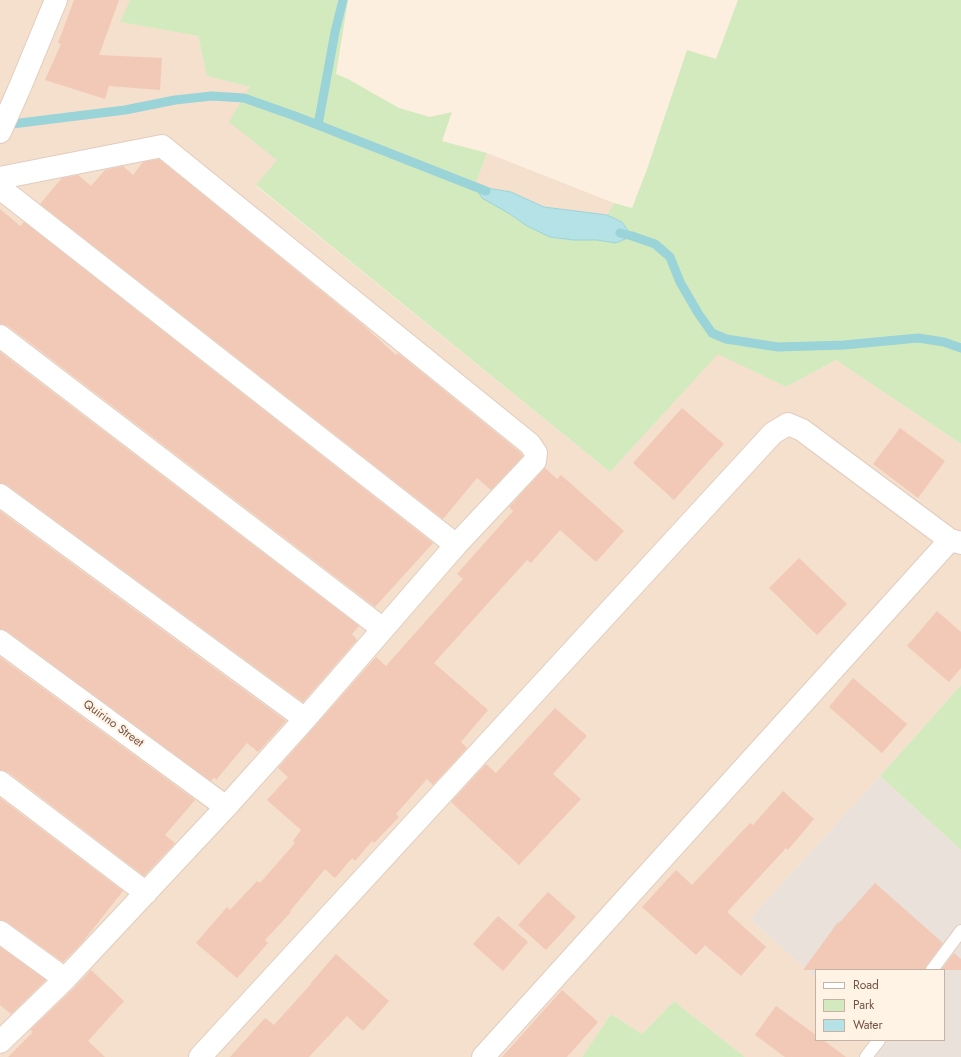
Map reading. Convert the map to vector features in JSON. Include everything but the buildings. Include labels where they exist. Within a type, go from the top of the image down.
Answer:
[{"type":"street","points":[[0,132],[56,0]]},
{"type":"street","points":[[0,178],[162,146],[530,444],[536,453],[535,461],[456,545],[305,719],[226,807],[65,979],[0,1042]]},
{"type":"street","points":[[0,188],[456,545]]},
{"type":"street","points":[[0,336],[383,629]]},
{"type":"street","points":[[200,1057],[773,433],[788,424],[802,430],[955,541],[483,1057]]},
{"type":"street","points":[[0,495],[305,719]]},
{"type":"street","name":"Quirino Street","points":[[0,641],[226,807]]},
{"type":"street","points":[[0,782],[146,893]]},
{"type":"street","points":[[0,932],[65,979]]},
{"type":"lane","points":[[933,969],[961,931]]},
{"type":"lane","points":[[866,1057],[878,1041]]},
{"type":"shaded area","points":[[0,0],[130,0],[121,22],[198,36],[207,76],[250,87],[277,160],[256,186],[610,472],[718,353],[786,387],[836,360],[961,444],[961,685],[750,919],[815,977],[815,1041],[869,1041],[858,1057],[745,1057],[674,1001],[642,1034],[611,1014],[582,1057],[0,1057]]},
{"type":"shaded area","points":[[487,153],[614,203],[607,215],[544,207],[511,192],[475,186]]},
{"type":"shaded area","points":[[880,776],[961,850],[961,1057],[858,1057],[869,1041],[945,1041],[945,969],[815,969],[815,977],[750,919]]},
{"type":"green space","points":[[130,0],[348,0],[336,74],[348,79],[399,108],[430,117],[452,112],[442,141],[487,153],[475,186],[527,226],[550,237],[573,240],[597,240],[616,243],[632,235],[622,222],[607,215],[614,203],[632,208],[646,172],[687,50],[716,59],[738,0],[961,0],[961,444],[836,360],[786,387],[718,354],[610,472],[256,185],[277,160],[229,122],[250,87],[207,76],[198,36],[120,22]]},
{"type":"green space","points":[[961,685],[961,850],[880,776]]},
{"type":"green space","points":[[674,1001],[745,1057],[582,1057],[611,1014],[642,1034]]},
{"type":"water","points":[[475,186],[511,192],[544,207],[607,215],[622,222],[632,236],[616,243],[597,240],[573,240],[550,237],[527,226],[510,214],[482,198]]},
{"type":"waterway","points":[[318,125],[335,32],[343,0]]},
{"type":"waterway","points":[[4,125],[125,110],[175,100],[212,96],[244,98],[295,116],[486,191]]},
{"type":"waterway","points":[[620,233],[655,244],[670,257],[680,282],[698,313],[712,333],[726,339],[778,347],[844,345],[918,338],[944,342],[961,348]]}]
